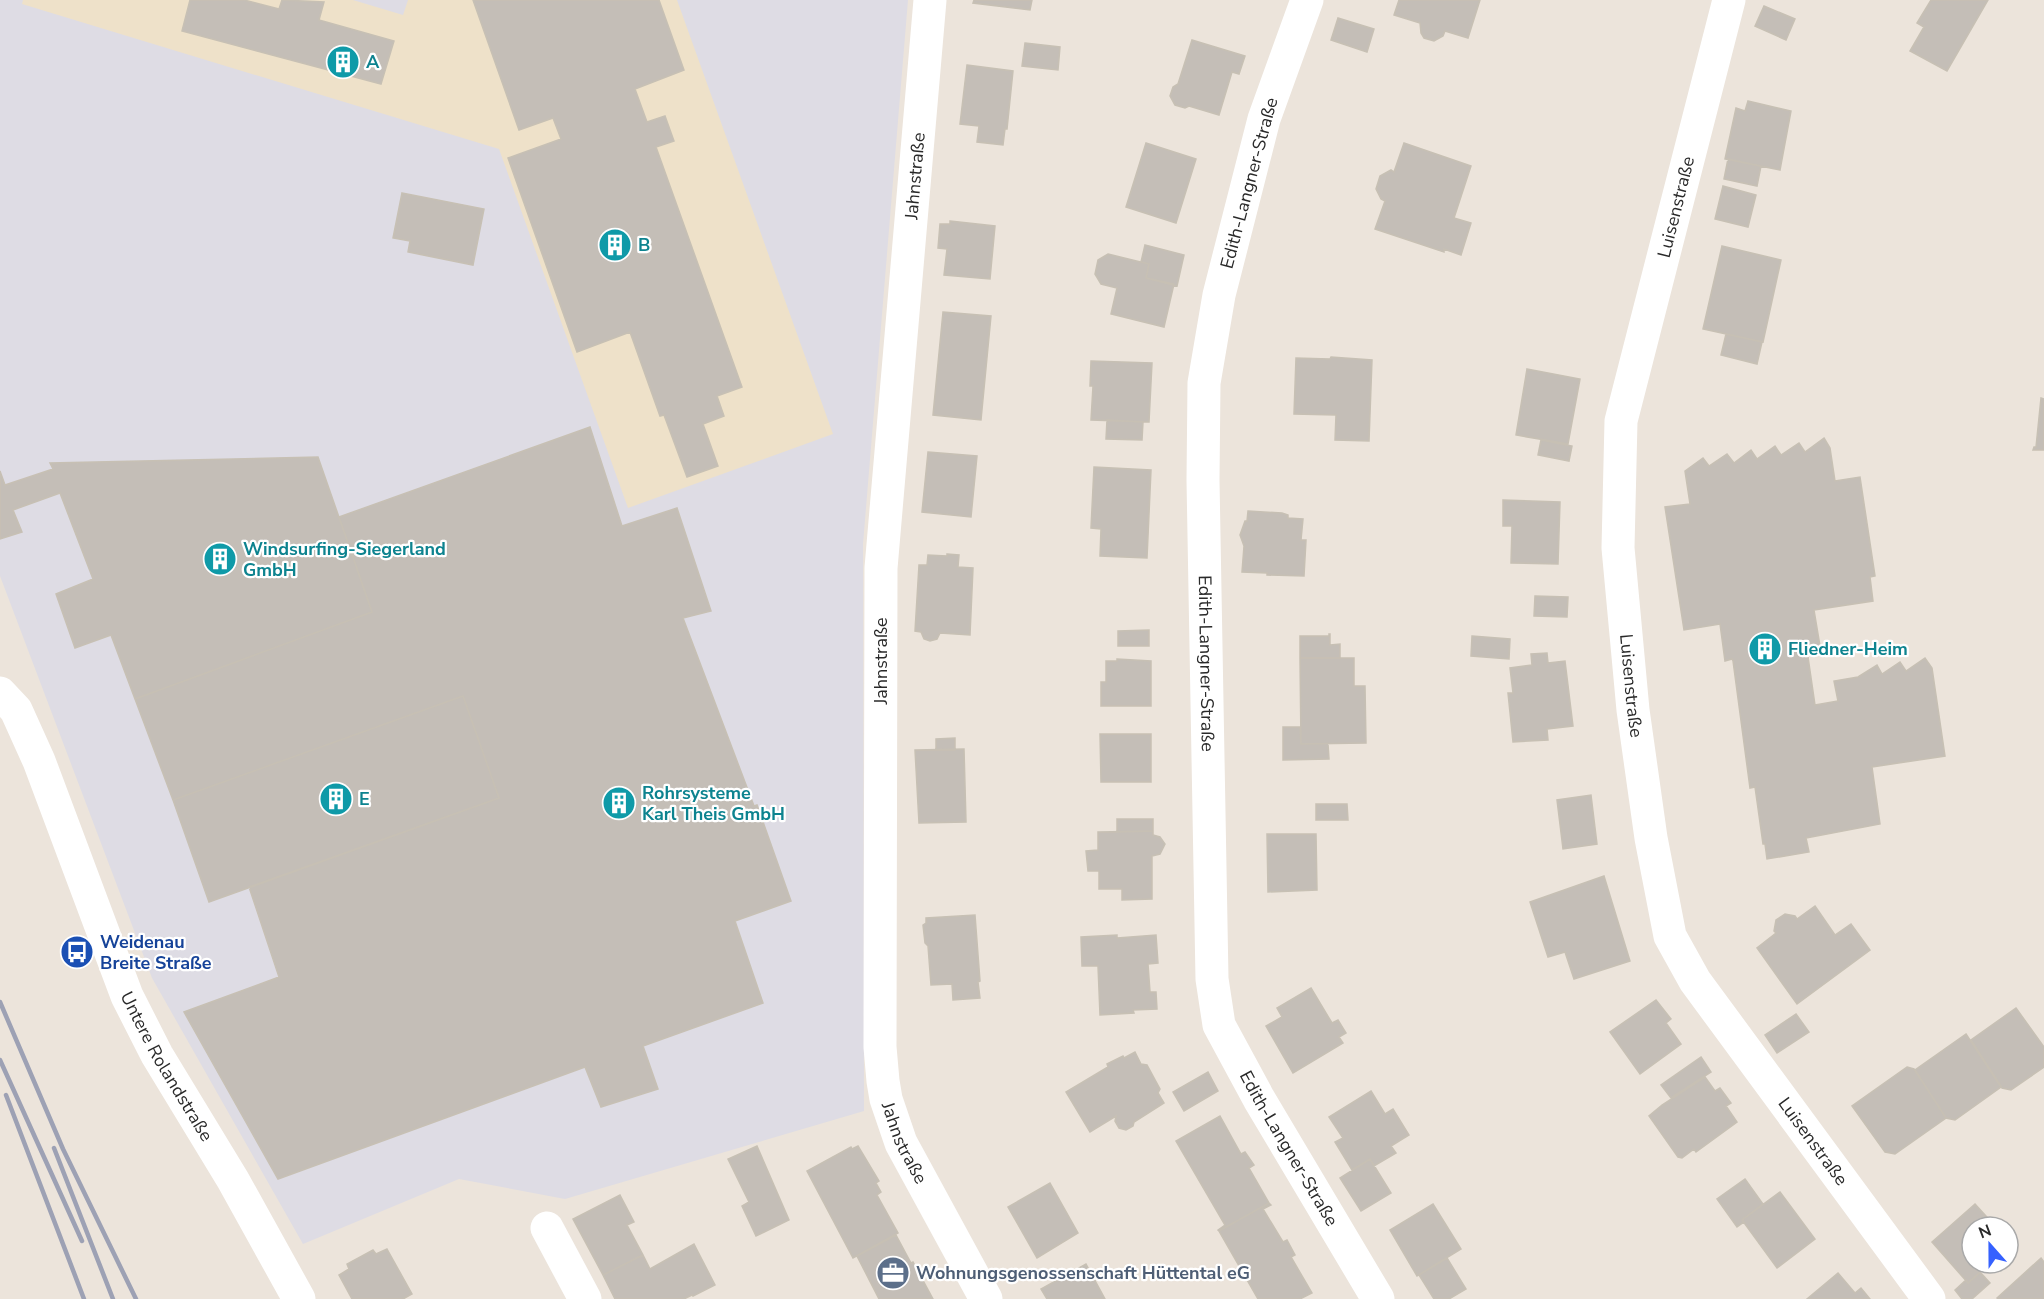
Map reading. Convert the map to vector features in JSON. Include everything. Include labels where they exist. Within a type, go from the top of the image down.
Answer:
[{"type":"street","name":"Jahnstraße","points":[[930,0],[881,568],[880,1047],[884,1090],[901,1143],[986,1299]]},
{"type":"street","name":"Edith-Langner-Straße","points":[[1307,0],[1264,119],[1219,295],[1204,383],[1203,480],[1212,979],[1219,1025],[1259,1100],[1378,1299]]},
{"type":"street","name":"Luisenstraße","points":[[1729,0],[1621,421],[1618,548],[1633,710],[1651,838],[1670,936],[1695,981],[1929,1299]]},
{"type":"street","name":"Untere Rolandstraße","points":[[0,693],[16,710],[39,761],[127,996],[157,1055],[233,1180],[299,1299]]},
{"type":"street","points":[[547,1228],[585,1299]]},
{"type":"shaded area","points":[[0,0],[908,0],[863,544],[864,1111],[565,1199],[459,1179],[303,1244],[152,978],[0,576]]},
{"type":"shaded area","points":[[23,0],[353,0],[403,15],[408,0],[677,0],[833,434],[628,508],[499,149],[22,4]]},
{"type":"building","name":"A","points":[[190,0],[244,0],[279,9],[282,0],[324,2],[319,20],[394,41],[381,84],[182,31]]},
{"type":"building","name":"B","points":[[473,0],[659,0],[684,70],[635,89],[647,122],[665,116],[674,141],[656,147],[742,387],[717,396],[724,416],[703,424],[718,466],[687,477],[664,415],[660,416],[630,332],[577,352],[508,158],[561,139],[553,118],[519,130]]},
{"type":"building","points":[[974,0],[1032,0],[1030,10],[973,3]]},
{"type":"building","points":[[1399,0],[1480,0],[1468,38],[1445,31],[1443,36],[1434,41],[1424,38],[1420,23],[1394,15]]},
{"type":"building","points":[[1931,0],[1988,0],[1947,71],[1910,51],[1924,27],[1917,23]]},
{"type":"building","points":[[1764,6],[1795,19],[1786,40],[1755,26]]},
{"type":"building","points":[[1338,18],[1374,29],[1367,52],[1331,40]]},
{"type":"building","points":[[1192,40],[1245,56],[1239,74],[1232,72],[1219,115],[1189,106],[1185,108],[1175,105],[1170,96],[1173,87],[1178,84]]},
{"type":"building","points":[[1025,43],[1060,47],[1058,70],[1022,66]]},
{"type":"building","points":[[967,65],[1013,71],[1007,129],[1005,129],[1003,145],[977,142],[979,126],[960,124]]},
{"type":"building","points":[[1748,101],[1791,111],[1780,170],[1725,159],[1736,108],[1745,111]]},
{"type":"building","points":[[1146,143],[1196,159],[1176,223],[1126,207]]},
{"type":"building","points":[[1404,143],[1471,166],[1454,218],[1471,223],[1461,255],[1444,249],[1444,252],[1375,229],[1385,201],[1381,199],[1376,189],[1380,176],[1391,170],[1394,172]]},
{"type":"building","points":[[1728,159],[1761,166],[1757,186],[1724,179]]},
{"type":"building","points":[[1723,186],[1756,195],[1748,227],[1715,219]]},
{"type":"building","points":[[402,193],[484,209],[473,265],[408,252],[410,241],[393,238]]},
{"type":"building","points":[[950,221],[995,226],[990,279],[944,275],[947,249],[938,248],[940,224],[950,224]]},
{"type":"building","points":[[1145,245],[1184,255],[1177,286],[1146,278],[1149,264],[1141,262]]},
{"type":"building","points":[[1722,246],[1781,260],[1763,342],[1703,329]]},
{"type":"building","points":[[1108,254],[1149,264],[1146,278],[1174,284],[1164,327],[1111,314],[1117,288],[1101,284],[1095,274],[1098,260]]},
{"type":"building","points":[[943,312],[991,316],[981,420],[933,415]]},
{"type":"building","points":[[1726,334],[1762,342],[1757,364],[1721,355]]},
{"type":"building","points":[[1331,357],[1372,360],[1369,441],[1335,440],[1336,415],[1294,414],[1296,358],[1330,359]]},
{"type":"building","points":[[1091,361],[1152,363],[1149,422],[1091,420],[1093,386],[1090,386]]},
{"type":"building","points":[[1527,369],[1580,379],[1568,444],[1516,435]]},
{"type":"building","points":[[2041,398],[2044,399],[2044,450],[2033,450],[2036,447]]},
{"type":"building","points":[[1107,420],[1143,422],[1142,440],[1106,439]]},
{"type":"building","name":"Rohrsysteme Karl Theis GmbH","points":[[590,427],[622,526],[677,508],[711,611],[683,618],[754,806],[757,805],[791,901],[735,921],[763,1003],[643,1046],[658,1089],[601,1107],[585,1067],[278,1179],[184,1012],[279,977],[249,887],[499,798],[463,696],[173,800],[135,699],[372,612],[339,517]]},
{"type":"building","name":"Fliedner-Heim","points":[[1824,438],[1830,448],[1835,481],[1860,477],[1875,576],[1870,577],[1873,601],[1814,610],[1820,646],[1807,650],[1815,705],[1838,701],[1834,681],[1858,677],[1877,665],[1882,674],[1900,662],[1906,671],[1925,658],[1932,668],[1945,756],[1872,767],[1880,824],[1806,838],[1809,852],[1767,859],[1755,787],[1750,788],[1733,661],[1732,659],[1725,661],[1720,624],[1684,630],[1665,507],[1690,504],[1685,471],[1703,458],[1709,466],[1727,454],[1734,463],[1751,450],[1757,459],[1775,446],[1781,455],[1799,443],[1805,452]]},
{"type":"building","points":[[1541,440],[1572,446],[1569,461],[1538,455]]},
{"type":"building","points":[[928,452],[977,456],[971,517],[922,512]]},
{"type":"building","name":"Windsurfing-Siegerland GmbH","points":[[318,457],[372,612],[135,699],[111,635],[75,648],[56,594],[93,579],[60,493],[13,510],[22,532],[0,539],[0,471],[5,485],[53,469],[50,463]]},
{"type":"building","points":[[1094,467],[1151,470],[1147,558],[1100,556],[1101,529],[1091,528]]},
{"type":"building","points":[[1503,500],[1560,502],[1558,564],[1511,563],[1512,526],[1503,526]]},
{"type":"building","points":[[1248,511],[1282,513],[1288,515],[1288,518],[1303,519],[1301,540],[1306,540],[1304,576],[1242,572],[1244,546],[1240,535],[1247,521]]},
{"type":"building","points":[[947,554],[959,555],[958,567],[973,568],[970,635],[940,633],[937,639],[930,641],[924,639],[921,632],[915,631],[919,565],[927,565],[928,555],[947,556]]},
{"type":"building","points":[[1535,596],[1568,597],[1567,617],[1534,616]]},
{"type":"building","points":[[1149,630],[1149,646],[1118,646],[1118,631]]},
{"type":"building","points":[[1329,634],[1330,645],[1340,644],[1340,658],[1300,658],[1300,636],[1329,636]]},
{"type":"building","points":[[1472,636],[1510,639],[1509,659],[1471,656]]},
{"type":"building","points":[[1547,653],[1548,663],[1565,661],[1573,726],[1547,729],[1548,740],[1513,742],[1508,693],[1513,693],[1510,668],[1532,665],[1531,654]]},
{"type":"building","points":[[1300,658],[1354,658],[1354,686],[1365,686],[1366,743],[1301,744]]},
{"type":"building","points":[[1117,659],[1151,661],[1151,706],[1101,706],[1101,682],[1106,682],[1106,661],[1117,661]]},
{"type":"building","name":"E","points":[[463,696],[499,798],[209,902],[173,800]]},
{"type":"building","points":[[1283,727],[1300,727],[1301,744],[1328,744],[1329,759],[1283,760]]},
{"type":"building","points":[[1100,734],[1151,734],[1151,782],[1101,782]]},
{"type":"building","points":[[955,738],[955,750],[936,750],[936,739]]},
{"type":"building","points":[[964,749],[966,822],[919,823],[915,750]]},
{"type":"building","points":[[1591,795],[1597,844],[1563,849],[1557,800]]},
{"type":"building","points":[[1316,804],[1347,804],[1348,820],[1316,820]]},
{"type":"building","points":[[1117,819],[1153,819],[1153,831],[1117,832]]},
{"type":"building","points":[[1153,831],[1153,835],[1160,837],[1165,844],[1160,854],[1152,856],[1152,899],[1122,900],[1122,889],[1099,889],[1099,871],[1088,871],[1086,851],[1098,850],[1098,832]]},
{"type":"building","points":[[1267,834],[1316,834],[1317,890],[1268,892]]},
{"type":"building","points":[[1604,876],[1630,961],[1574,979],[1565,952],[1548,957],[1530,902]]},
{"type":"building","points":[[1815,906],[1835,935],[1851,924],[1870,950],[1797,1004],[1757,948],[1776,933],[1774,931],[1776,920],[1785,914],[1795,916],[1797,919]]},
{"type":"building","points":[[975,915],[980,998],[953,1000],[952,984],[931,985],[928,946],[925,943],[923,925],[926,923],[926,918]]},
{"type":"building","points":[[1117,935],[1117,938],[1156,935],[1158,963],[1148,964],[1150,992],[1156,992],[1157,1009],[1100,1015],[1098,966],[1082,966],[1081,937]]},
{"type":"building","points":[[1311,988],[1332,1023],[1338,1020],[1346,1033],[1339,1037],[1343,1043],[1293,1073],[1266,1026],[1282,1017],[1277,1008]]},
{"type":"building","points":[[1656,1000],[1671,1019],[1666,1023],[1681,1044],[1640,1074],[1610,1032]]},
{"type":"building","points":[[2016,1008],[2044,1047],[2044,1067],[2011,1090],[2002,1088],[1971,1040]]},
{"type":"building","points":[[1796,1014],[1809,1032],[1777,1053],[1765,1035]]},
{"type":"building","points":[[1966,1034],[2001,1087],[1955,1120],[1946,1118],[1915,1070]]},
{"type":"building","points":[[1135,1052],[1141,1064],[1147,1065],[1160,1089],[1158,1093],[1164,1103],[1134,1122],[1133,1126],[1126,1130],[1119,1128],[1115,1121],[1116,1116],[1090,1132],[1066,1092],[1108,1067],[1107,1064]]},
{"type":"building","points":[[1701,1057],[1711,1072],[1671,1098],[1661,1085]]},
{"type":"building","points":[[1907,1067],[1914,1069],[1946,1118],[1895,1154],[1885,1152],[1852,1106]]},
{"type":"building","points":[[1208,1072],[1218,1091],[1184,1111],[1173,1092]]},
{"type":"building","points":[[1705,1077],[1715,1091],[1720,1088],[1731,1103],[1726,1106],[1737,1122],[1696,1152],[1694,1149],[1682,1158],[1678,1157],[1649,1116]]},
{"type":"building","points":[[1371,1091],[1385,1114],[1393,1109],[1409,1135],[1391,1146],[1396,1153],[1374,1166],[1370,1159],[1352,1170],[1335,1142],[1343,1138],[1329,1117]]},
{"type":"building","points":[[1220,1116],[1241,1154],[1245,1152],[1254,1165],[1249,1168],[1269,1203],[1219,1231],[1225,1225],[1176,1141]]},
{"type":"building","points":[[757,1146],[789,1220],[756,1236],[742,1206],[749,1202],[728,1159]]},
{"type":"building","points":[[858,1146],[879,1181],[876,1183],[881,1192],[877,1195],[898,1233],[853,1258],[807,1171],[851,1147],[852,1149]]},
{"type":"building","points":[[1370,1159],[1391,1193],[1361,1211],[1340,1178]]},
{"type":"building","points":[[1745,1179],[1763,1204],[1742,1220],[1744,1222],[1737,1227],[1717,1199]]},
{"type":"building","points":[[1050,1183],[1078,1233],[1037,1258],[1008,1207]]},
{"type":"building","points":[[1780,1192],[1815,1239],[1777,1268],[1742,1220]]},
{"type":"building","points":[[620,1195],[634,1222],[627,1225],[643,1255],[603,1275],[573,1219]]},
{"type":"building","points":[[1269,1203],[1271,1205],[1263,1209],[1283,1242],[1287,1240],[1295,1255],[1291,1257],[1312,1293],[1300,1299],[1258,1299],[1219,1231]]},
{"type":"building","points":[[1433,1204],[1461,1249],[1417,1276],[1390,1230]]},
{"type":"building","points":[[1975,1204],[1985,1215],[1963,1215]]},
{"type":"building","points":[[1960,1217],[1960,1274],[1932,1242]]},
{"type":"building","name":"Wohnungsgenossenschaft Hüttental eG","points":[[896,1235],[933,1299],[879,1299],[857,1256]]},
{"type":"building","points":[[694,1244],[715,1285],[684,1299],[615,1299],[603,1275],[643,1255],[650,1269]]},
{"type":"building","points":[[387,1249],[412,1294],[403,1299],[352,1299],[339,1275],[349,1269],[347,1264],[373,1250],[376,1254]]},
{"type":"building","points":[[1447,1258],[1466,1289],[1449,1299],[1434,1299],[1419,1275]]},
{"type":"building","points":[[2041,1258],[2044,1262],[2044,1299],[1997,1298]]},
{"type":"building","points":[[1086,1264],[1105,1299],[1047,1299],[1041,1289]]},
{"type":"building","points":[[1838,1273],[1855,1293],[1861,1288],[1870,1299],[1807,1299]]},
{"type":"building","points":[[1961,1275],[1977,1275],[1968,1283]]},
{"type":"building","points":[[1977,1275],[1983,1275],[1990,1283],[1972,1299],[1962,1299],[1955,1290],[1966,1280],[1968,1283]]},
{"type":"railway","points":[[0,1002],[63,1149],[136,1299]]},
{"type":"railway","points":[[0,1060],[82,1241]]},
{"type":"railway","points":[[6,1095],[84,1299]]},
{"type":"railway","points":[[54,1148],[113,1299]]},
{"type":"place","name":"A","points":[[343,62]]},
{"type":"place","name":"B","points":[[615,245]]},
{"type":"place","name":"Windsurfing-Siegerland GmbH","points":[[220,559]]},
{"type":"place","name":"Fliedner-Heim","points":[[1765,649]]},
{"type":"place","name":"E","points":[[336,799]]},
{"type":"place","name":"Rohrsysteme Karl Theis GmbH","points":[[619,803]]},
{"type":"place","name":"Weidenau Breite Straße","points":[[77,952]]},
{"type":"place","name":"Wohnungsgenossenschaft Hüttental eG","points":[[893,1273]]}]
